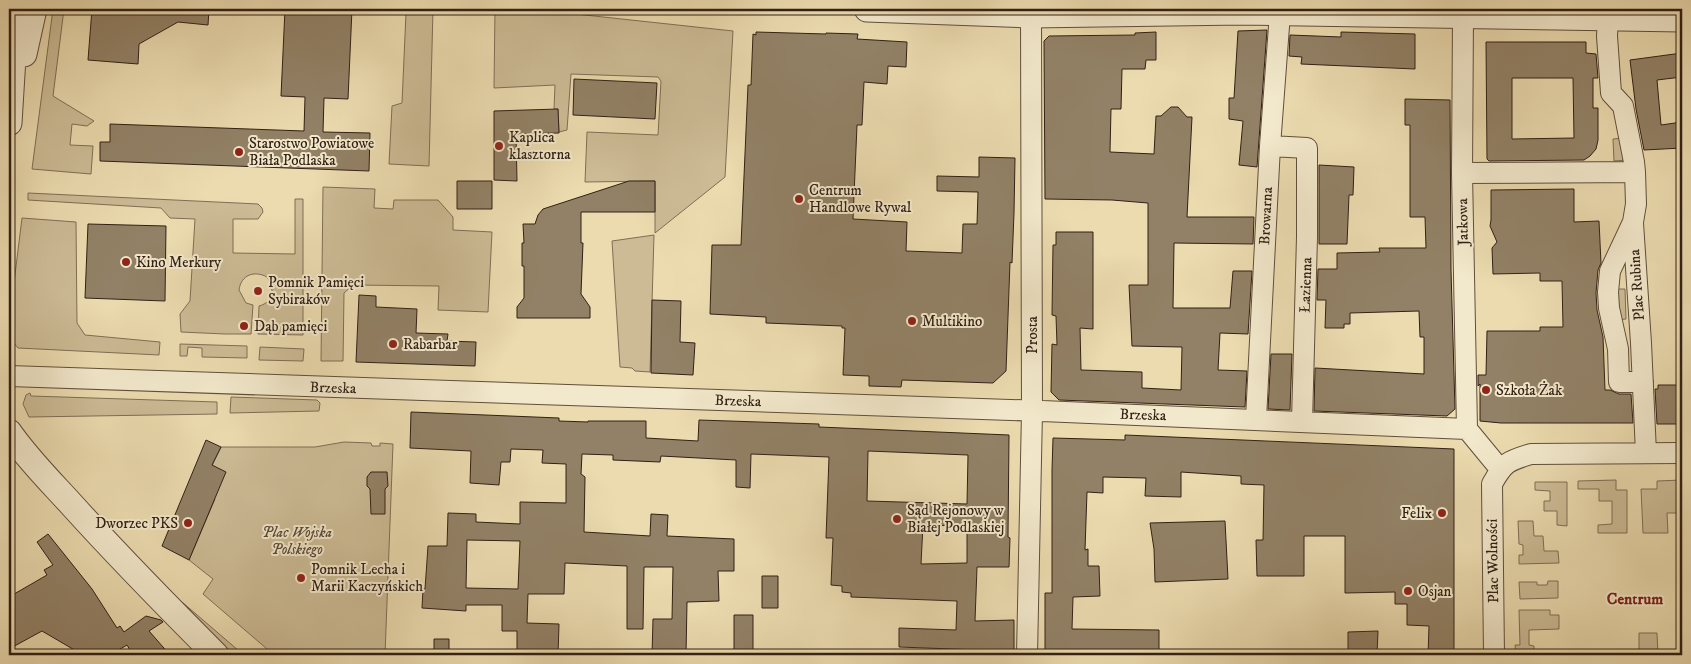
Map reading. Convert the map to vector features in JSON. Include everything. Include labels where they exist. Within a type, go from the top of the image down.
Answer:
[{"type":"street","points":[[10,111],[16,9]]},
{"type":"street","points":[[10,111],[34,9]]},
{"type":"street","points":[[866,9],[1031,15],[1242,10],[1280,13],[1361,11],[1682,19]]},
{"type":"street","name":"Browarna","points":[[1256,420],[1270,146],[1280,13]]},
{"type":"street","name":"Prosta","points":[[1027,655],[1032,411],[1031,15]]},
{"type":"street","name":"Jatkowa","points":[[1463,15],[1462,173],[1467,430]]},
{"type":"street","name":"Plac Rubina","points":[[1608,17],[1607,36],[1611,93],[1623,106],[1635,172],[1636,204],[1633,222],[1646,453]]},
{"type":"street","name":"Łazienna","points":[[1270,146],[1307,148],[1307,237],[1302,421]]},
{"type":"street","points":[[1462,173],[1635,172]]},
{"type":"street","name":"Plac Rubina","points":[[1633,222],[1610,271],[1608,292],[1609,308],[1618,349],[1619,382],[1643,382]]},
{"type":"street","points":[[1618,349],[1641,349]]},
{"type":"street","name":"Brzeska","points":[[9,376],[1032,411],[1302,421],[1467,430]]},
{"type":"street","points":[[1467,430],[1500,469],[1509,461],[1531,454],[1682,452]]},
{"type":"street","points":[[12,440],[142,581],[216,655]]},
{"type":"street","name":"Plac Wolności","points":[[1494,655],[1492,484],[1500,469]]},
{"type":"green space","points":[[53,9],[64,9],[53,96],[94,121],[87,126],[72,124],[70,145],[93,146],[91,174],[32,169]]},
{"type":"green space","points":[[393,9],[433,9],[429,166],[389,164],[392,106],[402,103],[406,13],[393,12]]},
{"type":"green space","points":[[495,9],[529,9],[733,31],[725,177],[655,233],[655,181],[585,182],[587,132],[658,135],[661,81],[658,77],[571,74],[567,130],[559,132],[558,109],[554,109],[555,85],[494,88]]},
{"type":"green space","points":[[1624,138],[1627,160],[1614,161],[1613,139]]},
{"type":"green space","points":[[323,187],[375,189],[374,208],[393,209],[394,200],[438,200],[453,217],[453,230],[492,232],[488,312],[438,310],[439,286],[353,285],[344,293],[343,361],[321,361]]},
{"type":"green space","points":[[28,193],[258,204],[263,212],[258,219],[233,219],[233,253],[295,254],[295,199],[303,199],[303,335],[258,334],[259,306],[268,301],[272,290],[267,277],[257,274],[245,277],[239,290],[246,303],[253,305],[251,334],[181,332],[180,314],[190,301],[195,219],[170,218],[161,208],[28,200]]},
{"type":"green space","points":[[22,218],[76,222],[77,323],[85,335],[160,342],[159,355],[18,348],[9,337],[9,323]]},
{"type":"green space","points":[[654,235],[650,372],[635,371],[632,368],[620,367],[612,241]]},
{"type":"green space","points":[[1614,289],[1625,289],[1626,319],[1617,320]]},
{"type":"green space","points":[[180,344],[247,346],[247,358],[202,357],[202,348],[188,347],[187,356],[180,356]]},
{"type":"green space","points":[[260,347],[304,349],[303,361],[259,360]]},
{"type":"green space","points":[[30,393],[31,396],[217,402],[217,414],[29,417],[23,404],[26,395]]},
{"type":"green space","points":[[231,397],[317,400],[320,403],[319,411],[230,413]]},
{"type":"green space","name":"Plac Wojska Polskiego","points":[[344,442],[371,443],[372,446],[380,446],[380,443],[393,444],[385,655],[274,655],[203,594],[213,579],[189,560],[215,499],[213,498],[207,476],[221,447],[315,447]]},
{"type":"green space","points":[[1616,480],[1616,490],[1627,490],[1627,533],[1598,533],[1598,525],[1612,524],[1612,501],[1599,501],[1599,489],[1578,489],[1578,481]]},
{"type":"green space","points":[[1682,480],[1682,513],[1667,513],[1668,533],[1643,533],[1641,489],[1657,489],[1657,481]]},
{"type":"green space","points":[[1535,482],[1567,482],[1567,526],[1557,525],[1557,511],[1544,511],[1544,501],[1550,501],[1550,491],[1535,490]]},
{"type":"green space","points":[[1518,521],[1533,521],[1534,536],[1543,536],[1544,551],[1558,551],[1559,563],[1519,564],[1519,555],[1523,555],[1523,545],[1519,544]]},
{"type":"green space","points":[[1548,581],[1558,581],[1558,598],[1520,599],[1519,582],[1537,582],[1537,585],[1547,585]]},
{"type":"green space","points":[[182,602],[239,651],[237,655],[233,655]]},
{"type":"green space","points":[[1519,610],[1550,610],[1550,615],[1559,615],[1559,629],[1529,630],[1529,645],[1534,646],[1534,655],[1516,655],[1515,645],[1520,645]]},
{"type":"green space","points":[[1639,633],[1657,633],[1658,655],[1644,655],[1644,651],[1639,651]]},
{"type":"building","points":[[92,9],[209,9],[208,25],[178,22],[139,44],[138,64],[88,60]]},
{"type":"building","points":[[285,9],[352,9],[348,99],[324,98],[323,132],[370,133],[369,171],[100,161],[100,142],[110,142],[110,124],[304,131],[305,97],[281,96]]},
{"type":"building","points":[[1267,30],[1257,167],[1239,165],[1243,121],[1229,119],[1229,98],[1234,98],[1238,31]]},
{"type":"building","name":"Centrum Handlowe Rywal","points":[[756,32],[858,34],[857,39],[907,42],[906,67],[888,66],[887,84],[864,82],[862,125],[857,125],[853,219],[907,222],[906,251],[962,253],[963,224],[977,224],[978,192],[937,191],[937,176],[979,177],[979,157],[1015,158],[1006,371],[993,383],[902,380],[901,387],[869,386],[869,376],[843,375],[845,328],[842,328],[842,326],[766,323],[766,317],[710,314],[712,245],[741,245],[748,85],[751,85],[753,34],[756,35]]},
{"type":"building","points":[[1156,32],[1156,60],[1146,60],[1145,69],[1122,69],[1121,109],[1111,109],[1110,152],[1154,154],[1156,116],[1161,116],[1171,107],[1178,107],[1187,117],[1192,117],[1187,217],[1254,217],[1253,244],[1174,243],[1173,308],[1230,308],[1233,271],[1252,271],[1248,334],[1220,333],[1218,370],[1247,371],[1245,407],[1059,400],[1051,392],[1052,344],[1057,345],[1056,316],[1052,315],[1053,245],[1056,245],[1056,232],[1093,232],[1093,329],[1080,328],[1081,370],[1142,372],[1142,388],[1181,390],[1182,347],[1132,346],[1129,285],[1148,285],[1148,203],[1112,200],[1045,199],[1044,41],[1049,36],[1135,35],[1135,33]]},
{"type":"building","points":[[1341,32],[1415,34],[1415,69],[1301,64],[1302,57],[1289,56],[1290,35],[1341,37]]},
{"type":"building","points":[[1486,42],[1586,42],[1586,53],[1596,54],[1598,78],[1593,78],[1593,108],[1598,108],[1598,140],[1596,149],[1584,160],[1489,161],[1487,159]],"holes":[[[1512,78],[1573,78],[1574,138],[1512,139]]]},
{"type":"building","points":[[1682,53],[1682,77],[1657,80],[1661,125],[1682,122],[1682,148],[1644,150],[1636,109],[1630,60]]},
{"type":"building","points":[[574,79],[657,83],[655,119],[573,115]]},
{"type":"building","points":[[1405,99],[1450,100],[1451,270],[1455,409],[1447,416],[1314,411],[1315,368],[1424,374],[1424,337],[1420,337],[1419,311],[1350,313],[1350,324],[1344,324],[1344,328],[1325,328],[1326,300],[1317,300],[1318,269],[1337,269],[1337,253],[1380,252],[1379,248],[1426,248],[1425,217],[1410,217],[1410,125],[1405,125]]},
{"type":"building","points":[[558,109],[559,133],[516,134],[517,181],[494,180],[494,111]]},
{"type":"building","points":[[1319,165],[1354,167],[1353,195],[1349,195],[1347,244],[1319,244]]},
{"type":"building","points":[[457,181],[492,181],[492,209],[457,209]]},
{"type":"building","points":[[629,181],[655,181],[655,212],[581,212],[581,243],[583,243],[581,294],[590,307],[590,318],[517,318],[517,307],[524,298],[524,266],[522,266],[523,224],[535,224],[538,215],[543,209]]},
{"type":"building","points":[[1574,189],[1574,222],[1599,221],[1601,263],[1598,270],[1596,293],[1597,310],[1603,337],[1605,390],[1619,394],[1631,394],[1633,423],[1501,423],[1480,421],[1480,384],[1478,386],[1478,375],[1486,375],[1487,331],[1540,331],[1540,327],[1563,327],[1562,281],[1540,281],[1540,273],[1493,274],[1492,248],[1497,242],[1490,226],[1491,190]]},
{"type":"building","name":"Kino Merkury","points":[[88,224],[166,226],[165,301],[85,298]]},
{"type":"building","points":[[359,295],[376,296],[376,307],[417,309],[416,333],[448,334],[447,341],[476,342],[475,366],[356,362]]},
{"type":"building","points":[[652,300],[681,301],[680,342],[695,343],[693,375],[651,373]]},
{"type":"building","points":[[1271,354],[1292,354],[1290,410],[1268,409]]},
{"type":"building","points":[[1658,385],[1682,385],[1682,424],[1657,424],[1655,389],[1658,389]]},
{"type":"building","points":[[411,412],[559,418],[559,421],[646,421],[646,438],[698,441],[699,420],[819,424],[819,427],[1009,435],[1009,567],[977,567],[975,621],[1014,620],[1014,655],[979,655],[979,650],[899,647],[899,628],[956,630],[957,601],[851,597],[851,593],[842,592],[842,586],[831,585],[833,538],[826,538],[829,457],[751,454],[750,488],[736,487],[736,460],[661,456],[660,462],[613,460],[613,455],[582,454],[581,474],[585,477],[584,532],[650,536],[651,514],[668,515],[667,536],[734,539],[734,571],[718,571],[719,601],[687,602],[686,655],[652,655],[653,619],[672,619],[673,567],[644,567],[643,629],[627,629],[627,566],[565,563],[564,594],[528,594],[527,623],[559,624],[558,655],[517,655],[517,631],[502,631],[502,605],[466,605],[466,611],[422,608],[428,546],[447,546],[448,513],[476,514],[476,522],[520,524],[520,502],[566,503],[566,464],[542,463],[543,450],[511,449],[510,462],[501,462],[499,485],[470,483],[471,451],[410,448]],"holes":[[[868,451],[968,455],[967,504],[867,501]],[[923,525],[967,526],[967,563],[921,564]],[[467,540],[520,541],[518,589],[466,588]]]},
{"type":"building","points":[[1125,435],[1454,449],[1454,655],[1428,655],[1429,626],[1407,625],[1407,604],[1395,604],[1395,592],[1345,593],[1345,536],[1304,536],[1304,576],[1257,576],[1256,540],[1263,540],[1264,485],[1241,484],[1241,476],[1181,472],[1181,497],[1145,496],[1146,478],[1103,477],[1103,493],[1087,492],[1085,550],[1088,549],[1088,566],[1099,566],[1100,596],[1073,597],[1072,629],[1159,630],[1159,655],[1088,655],[1088,651],[1045,650],[1045,593],[1052,593],[1053,438],[1125,440]]},
{"type":"building","name":"Dworzec PKS","points":[[206,440],[221,447],[212,465],[226,472],[189,560],[162,546]]},
{"type":"building","points":[[371,472],[387,472],[388,486],[385,489],[385,514],[371,514],[370,489],[367,486],[367,477]]},
{"type":"building","points":[[1225,521],[1228,579],[1155,582],[1154,549],[1150,523]]},
{"type":"building","points":[[48,534],[92,589],[117,628],[120,626],[124,632],[146,616],[161,620],[163,622],[149,631],[170,655],[133,655],[127,645],[110,655],[83,655],[42,631],[9,649],[9,597],[47,575],[44,570],[53,565],[37,542]]},
{"type":"building","points":[[762,576],[778,576],[778,608],[762,608]]},
{"type":"building","points":[[734,615],[753,615],[753,653],[734,653]]},
{"type":"building","points":[[1378,631],[1377,655],[1348,655],[1348,632]]},
{"type":"building","points":[[434,639],[449,639],[449,655],[434,655]]},
{"type":"place","name":"Kaplica klasztorna","points":[[499,146]]},
{"type":"place","name":"Starostwo Powiatowe Biała Podlaska","points":[[239,152]]},
{"type":"place","name":"Centrum Handlowe Rywal","points":[[799,199]]},
{"type":"place","name":"Kino Merkury","points":[[126,262]]},
{"type":"place","name":"Pomnik Pamięci Sybiraków","points":[[258,291]]},
{"type":"place","name":"Multikino","points":[[912,321]]},
{"type":"place","name":"Dąb pamięci","points":[[244,326]]},
{"type":"place","name":"Rabarbar","points":[[393,344]]},
{"type":"place","name":"Szkoła Żak","points":[[1486,390]]},
{"type":"place","name":"Felix","points":[[1442,513]]},
{"type":"place","name":"Sąd Rejonowy w Białej Podlaskiej","points":[[897,519]]},
{"type":"place","name":"Dworzec PKS","points":[[188,523]]},
{"type":"place","name":"Pomnik Lecha i Marii Kaczyńskich","points":[[301,578]]},
{"type":"place","name":"Osjan","points":[[1408,591]]},
{"type":"district","name":"Centrum","points":[[1635,599]]}]
